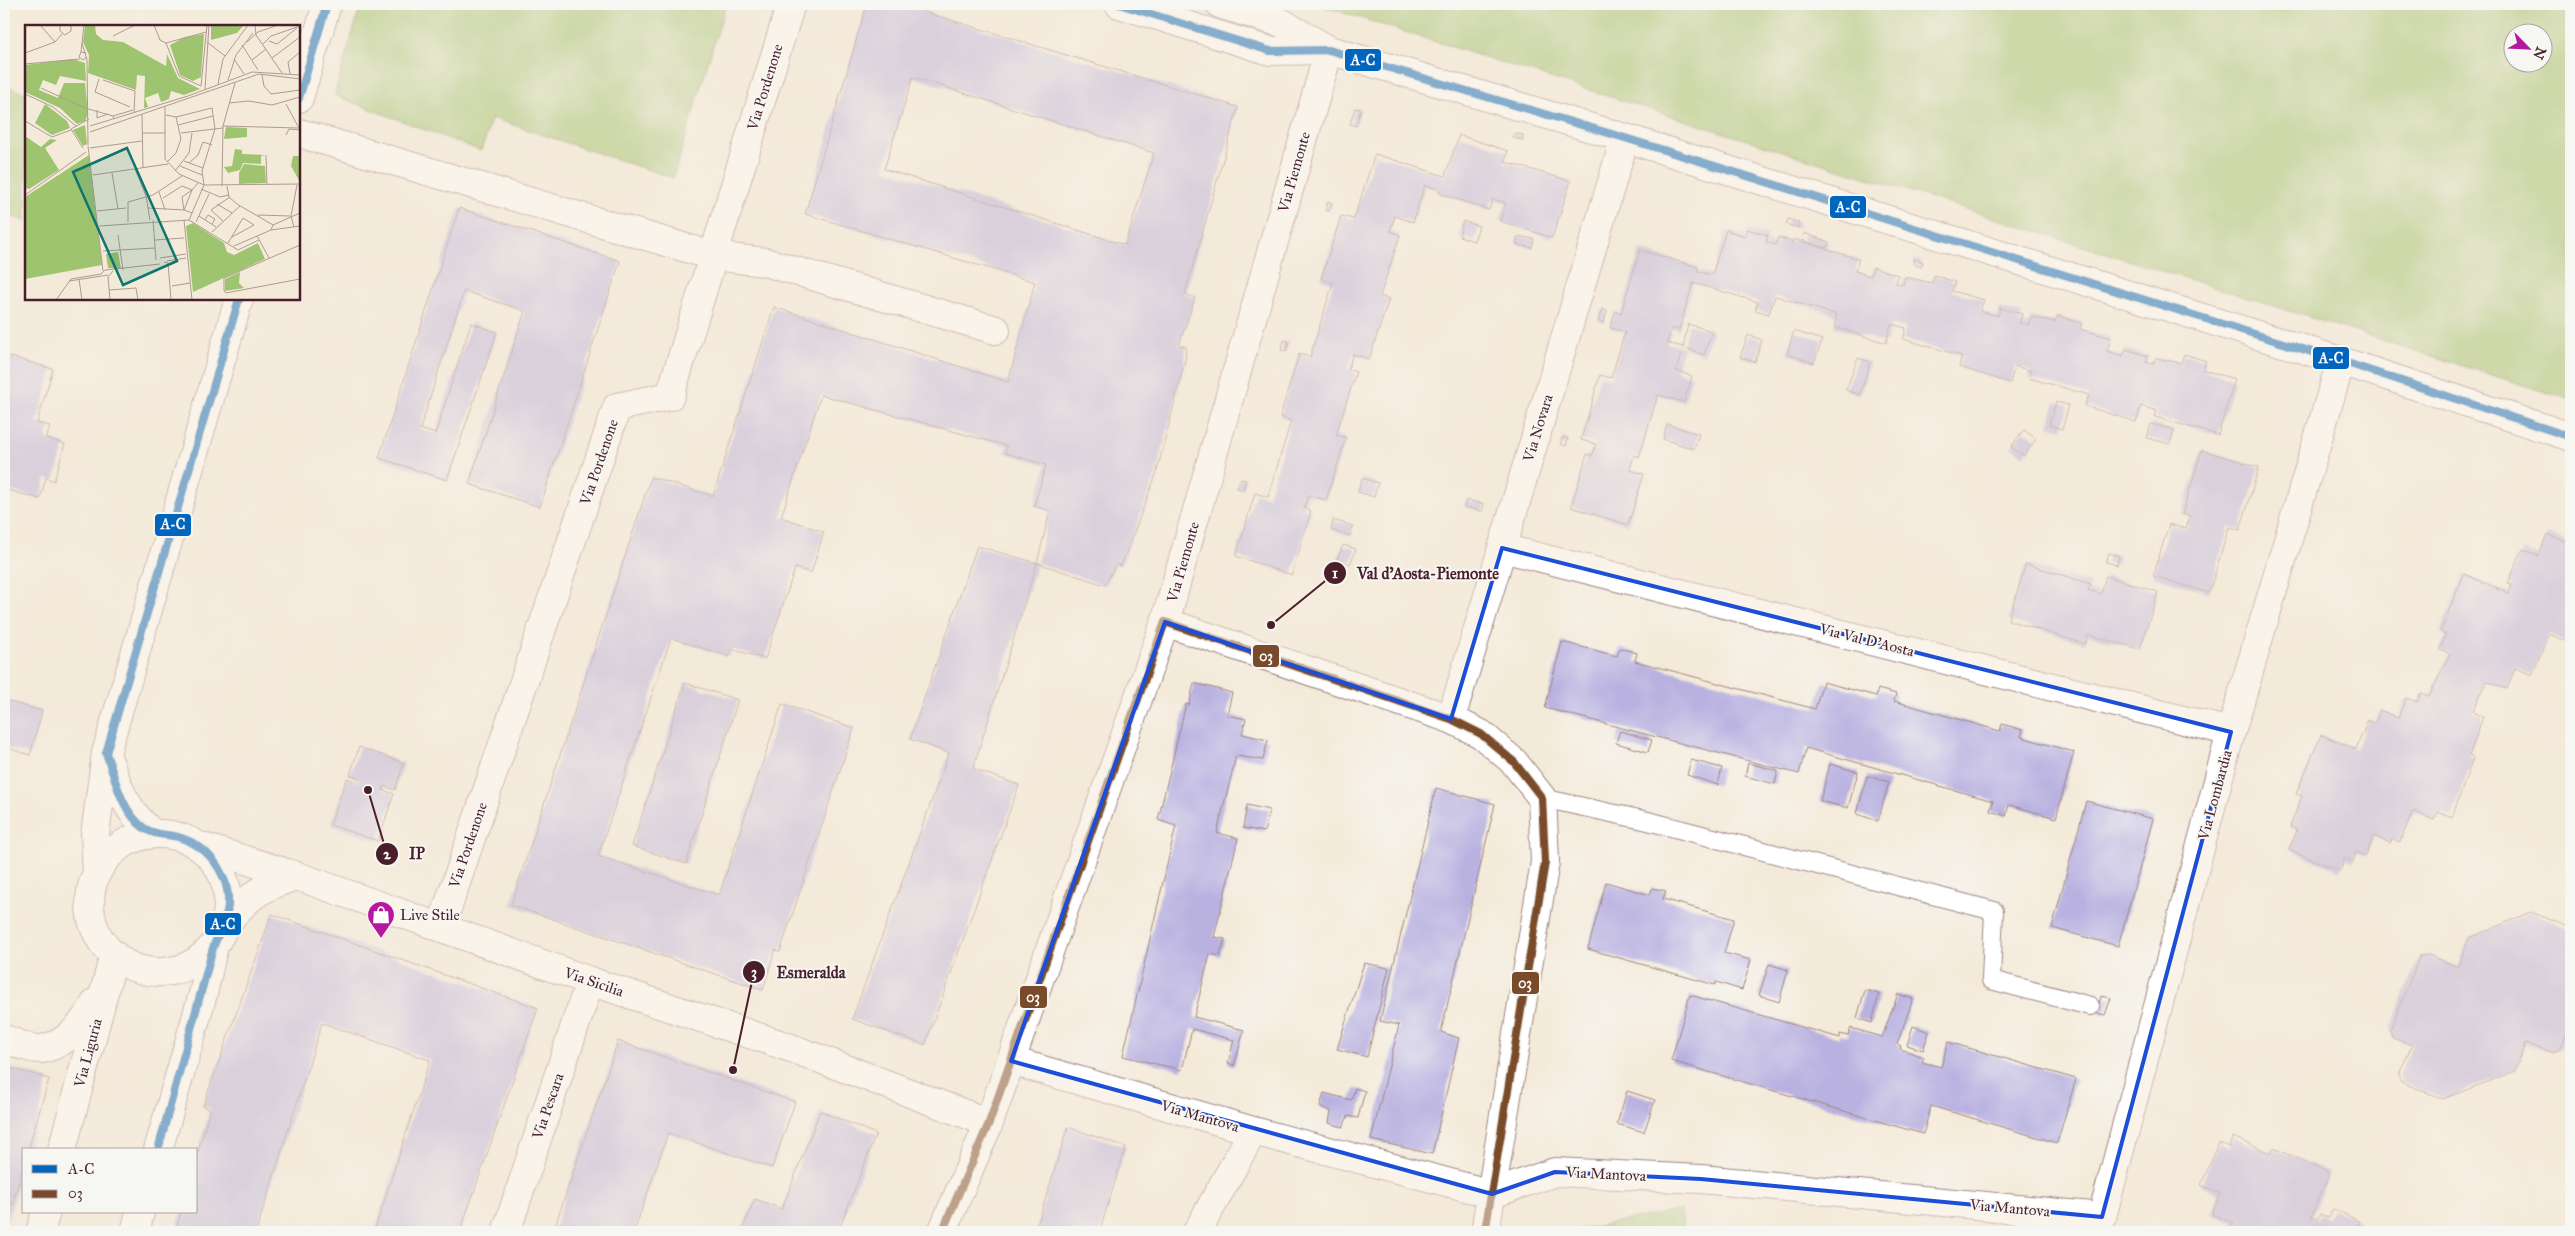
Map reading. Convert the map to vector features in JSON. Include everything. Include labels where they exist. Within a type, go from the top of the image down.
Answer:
[{"type":"street","points":[[300,95],[326,4]]},
{"type":"street","name":"Via Pordenone","points":[[440,927],[617,407],[670,396],[791,4]]},
{"type":"street","points":[[1119,4],[1270,50],[1329,50]]},
{"type":"street","points":[[1220,4],[1282,23],[1329,50],[1625,138],[2341,361],[2571,437]]},
{"type":"street","name":"Via Piemonte","points":[[942,1232],[989,1123],[1165,622],[1329,50]]},
{"type":"street","points":[[300,134],[713,256],[765,262],[996,330]]},
{"type":"street","name":"Via Novara","points":[[1451,719],[1625,138]]},
{"type":"street","points":[[239,300],[106,753],[95,834],[97,872],[91,894],[92,918],[100,938],[114,955],[133,967],[155,972],[177,970],[197,960],[219,935],[241,904],[255,893],[276,882],[297,876]]},
{"type":"street","name":"Via Lombardia","points":[[2100,1225],[2231,732],[2341,361]]},
{"type":"street","name":"Via Val D'Aosta","points":[[1502,548],[2231,732]]},
{"type":"street","points":[[1165,622],[1451,719],[1481,734],[1514,762],[1542,798],[1545,862],[1485,1232]]},
{"type":"street","points":[[106,753],[121,796],[134,817],[153,834]]},
{"type":"street","points":[[97,872],[111,853],[130,840],[153,834],[176,836],[198,845],[214,861],[225,881],[228,903],[159,1148]]},
{"type":"street","name":"Via Sicilia","points":[[198,845],[297,876],[590,981],[791,1048],[989,1123]]},
{"type":"street","name":"Via Liguria","points":[[63,1148],[114,955]]},
{"type":"street","name":"Via Pescara","points":[[506,1232],[590,981]]},
{"type":"street","points":[[4,1039],[40,1049],[62,1041],[81,1027],[106,986]]},
{"type":"street","name":"Via Mantova","points":[[1011,1061],[1253,1131],[1492,1194],[1555,1172],[1701,1179],[2100,1225]]},
{"type":"street","points":[[1197,1232],[1253,1131]]},
{"type":"street","points":[[40,1232],[45,1214]]},
{"type":"street","points":[[135,1232],[140,1214]]},
{"type":"lane","points":[[1542,798],[1648,821],[1994,911],[1991,980],[2090,1006]]},
{"type":"highlighted area","points":[[1502,548],[2231,732],[2102,1217],[1701,1179],[1555,1172],[1492,1194],[1011,1061],[1165,622],[1451,719]]},
{"type":"green space","points":[[361,4],[726,4],[673,178],[492,118],[481,151],[336,96],[335,93]]},
{"type":"green space","points":[[1316,4],[2571,4],[2571,400]]},
{"type":"green space","points":[[4,86],[25,93],[25,221],[4,214]]},
{"type":"green space","points":[[1681,1210],[1684,1232],[1565,1232]]},
{"type":"building","points":[[867,4],[898,4],[1238,107],[1185,294],[1195,298],[1179,345],[1186,347],[1185,361],[1156,475],[1121,566],[1116,564],[1105,585],[1037,563],[1050,511],[1034,506],[1046,465],[1005,453],[1007,446],[821,395],[781,517],[824,532],[811,573],[795,568],[765,659],[731,649],[729,657],[671,638],[598,856],[719,895],[782,704],[854,728],[780,952],[775,950],[763,990],[511,905],[651,477],[713,496],[774,307],[1008,382],[1035,282],[805,214]],"holes":[[[913,77],[1154,153],[1125,245],[884,169]]]},
{"type":"building","points":[[1355,108],[1361,109],[1356,126],[1350,124]]},
{"type":"building","points":[[1514,133],[1523,135],[1522,140],[1512,137]]},
{"type":"building","points":[[1459,135],[1508,151],[1505,162],[1571,181],[1552,238],[1500,221],[1506,203],[1493,199],[1489,210],[1439,193],[1440,190],[1425,185],[1413,222],[1395,216],[1390,231],[1400,235],[1380,296],[1389,299],[1369,359],[1353,354],[1348,369],[1356,372],[1336,435],[1346,438],[1326,500],[1308,495],[1304,508],[1311,511],[1292,575],[1236,556],[1255,493],[1268,497],[1291,421],[1280,417],[1299,354],[1310,357],[1333,283],[1321,279],[1341,216],[1354,219],[1375,154],[1445,176]]},
{"type":"building","points":[[1328,201],[1332,203],[1329,211],[1325,210]]},
{"type":"building","points":[[459,208],[620,261],[540,507],[469,484],[525,311],[464,291],[420,429],[435,434],[471,323],[497,332],[447,480],[379,458]]},
{"type":"building","points":[[1788,219],[1799,223],[1798,228],[1786,224]]},
{"type":"building","points":[[1463,221],[1479,226],[1474,241],[1459,236]]},
{"type":"building","points":[[1747,229],[1768,235],[1766,242],[1775,245],[1778,237],[1793,242],[1793,239],[1859,259],[1855,271],[1871,276],[1873,267],[1898,275],[1896,283],[1903,285],[1905,277],[1932,283],[1934,275],[1955,282],[1952,291],[1984,300],[1980,311],[1998,316],[2000,308],[2022,314],[2019,323],[2028,325],[2031,317],[2055,322],[2057,316],[2082,323],[2080,329],[2111,338],[2107,351],[2123,356],[2126,349],[2148,356],[2146,362],[2154,364],[2156,358],[2181,363],[2184,354],[2206,361],[2203,370],[2235,379],[2218,435],[2155,417],[2157,411],[2141,406],[2136,422],[2085,406],[2089,395],[2029,378],[2031,371],[2015,366],[2010,383],[1959,367],[1962,356],[1903,339],[1906,328],[1891,324],[1886,343],[1834,327],[1837,315],[1775,296],[1769,314],[1755,310],[1758,302],[1693,283],[1679,330],[1672,328],[1667,343],[1683,347],[1676,371],[1692,376],[1684,402],[1658,395],[1639,457],[1634,455],[1630,470],[1644,474],[1628,525],[1571,507],[1587,454],[1592,456],[1596,444],[1581,440],[1600,375],[1611,378],[1625,332],[1610,328],[1615,312],[1621,313],[1640,250],[1698,267],[1697,271],[1712,275],[1726,230],[1745,236]]},
{"type":"building","points":[[1804,233],[1829,242],[1826,248],[1802,240]]},
{"type":"building","points":[[1518,236],[1534,239],[1532,248],[1516,244]]},
{"type":"building","points":[[1914,259],[1923,262],[1921,267],[1913,264]]},
{"type":"building","points":[[1602,309],[1607,311],[1604,323],[1598,321]]},
{"type":"building","points":[[1688,324],[1712,331],[1704,355],[1683,347]]},
{"type":"building","points":[[1794,331],[1822,340],[1814,363],[1787,354]]},
{"type":"building","points":[[1748,335],[1762,340],[1755,362],[1740,357]]},
{"type":"building","points":[[1284,340],[1289,342],[1286,351],[1281,350]]},
{"type":"building","points":[[4,355],[53,369],[37,423],[50,426],[46,438],[65,444],[54,481],[46,478],[40,499],[4,489]]},
{"type":"building","points":[[1858,358],[1870,362],[1860,395],[1846,390]]},
{"type":"building","points":[[2056,402],[2069,405],[2062,429],[2049,425]]},
{"type":"building","points":[[1667,424],[1699,434],[1694,449],[1663,439]]},
{"type":"building","points":[[2151,424],[2174,430],[2170,444],[2147,438]]},
{"type":"building","points":[[2024,430],[2036,439],[2024,456],[2011,447]]},
{"type":"building","points":[[1563,437],[1568,439],[1566,446],[1560,444]]},
{"type":"building","points":[[2202,450],[2259,467],[2240,530],[2229,527],[2209,593],[2153,576],[2169,524],[2186,529],[2190,516],[2182,514]]},
{"type":"building","points":[[1362,478],[1378,483],[1374,497],[1358,492]]},
{"type":"building","points":[[1240,479],[1246,480],[1243,490],[1237,488]]},
{"type":"building","points":[[1466,500],[1484,504],[1482,511],[1464,507]]},
{"type":"building","points":[[1333,520],[1353,526],[1350,536],[1331,530]]},
{"type":"building","points":[[2547,534],[2569,543],[2571,538],[2571,643],[2549,634],[2532,675],[2515,668],[2507,689],[2486,681],[2473,712],[2483,717],[2469,756],[2473,758],[2452,818],[2438,812],[2434,820],[2413,811],[2400,842],[2392,839],[2390,843],[2374,836],[2366,856],[2356,852],[2353,862],[2345,858],[2340,871],[2289,850],[2297,830],[2290,827],[2302,796],[2296,794],[2321,735],[2356,749],[2368,720],[2375,723],[2380,710],[2398,718],[2406,698],[2417,702],[2421,693],[2429,696],[2450,654],[2440,650],[2446,634],[2440,632],[2464,574],[2509,593],[2512,585],[2508,583],[2523,549],[2539,556]]},
{"type":"building","points":[[1343,545],[1356,549],[1350,564],[1337,560]]},
{"type":"building","points":[[977,546],[1037,563],[973,769],[1019,785],[925,1045],[852,1019],[949,753],[910,739]]},
{"type":"building","points":[[2109,553],[2119,556],[2117,565],[2106,562]]},
{"type":"building","points":[[2026,564],[2091,584],[2088,590],[2101,594],[2106,576],[2158,592],[2140,649],[2088,635],[2085,644],[2008,620]]},
{"type":"building","points":[[1562,642],[1617,656],[1620,648],[1637,653],[1635,661],[1815,709],[1823,682],[1876,696],[1878,689],[1896,694],[1894,701],[2000,731],[2002,724],[2023,730],[2021,737],[2074,752],[2056,818],[2009,805],[2006,816],[1990,811],[1993,801],[1806,748],[1799,774],[1545,708]]},
{"type":"building","points":[[685,683],[738,700],[686,864],[632,846]]},
{"type":"building","points":[[1194,683],[1232,693],[1227,715],[1246,719],[1242,734],[1268,740],[1263,760],[1236,756],[1217,833],[1238,838],[1214,937],[1225,939],[1220,956],[1210,954],[1194,1017],[1244,1030],[1234,1066],[1228,1063],[1234,1040],[1192,1029],[1182,1070],[1123,1056],[1176,826],[1158,820],[1186,704],[1189,705]]},
{"type":"building","points":[[4,700],[42,711],[30,755],[4,747]]},
{"type":"building","points":[[1620,731],[1652,740],[1648,752],[1616,743]]},
{"type":"building","points":[[359,747],[404,763],[395,790],[384,786],[383,790],[394,794],[378,841],[330,825],[347,778],[357,782],[359,778],[350,775]]},
{"type":"building","points":[[1691,760],[1722,768],[1718,785],[1687,775]]},
{"type":"building","points":[[1748,763],[1778,771],[1775,784],[1745,776]]},
{"type":"building","points":[[1830,764],[1858,772],[1848,808],[1820,801]]},
{"type":"building","points":[[1867,776],[1889,782],[1878,821],[1857,814]]},
{"type":"building","points":[[1436,788],[1495,804],[1441,1032],[1459,1038],[1432,1154],[1371,1140],[1399,1025],[1380,1021]]},
{"type":"building","points":[[2086,801],[2153,819],[2118,946],[2052,928]]},
{"type":"building","points":[[1247,805],[1269,810],[1264,832],[1243,828]]},
{"type":"building","points":[[4,830],[9,831],[4,848]]},
{"type":"building","points":[[1606,882],[1650,895],[1652,888],[1666,891],[1663,899],[1734,919],[1724,953],[1751,960],[1742,990],[1716,982],[1715,985],[1588,949]]},
{"type":"building","points":[[2531,912],[2571,928],[2571,1024],[2560,1050],[2551,1052],[2525,1044],[2515,1071],[2443,1099],[2401,1082],[2399,1074],[2412,1045],[2393,1038],[2390,1030],[2420,956],[2429,955],[2458,967],[2469,938]]},
{"type":"building","points":[[272,914],[538,1008],[460,1232],[374,1232],[430,1060],[322,1023],[256,1232],[175,1232],[180,1214],[198,1214],[198,1151],[210,1109],[203,1106]]},
{"type":"building","points":[[1364,963],[1389,968],[1367,1057],[1337,1049]]},
{"type":"building","points":[[1769,964],[1788,970],[1779,1002],[1759,995]]},
{"type":"building","points":[[1865,990],[1879,994],[1872,1023],[1857,1018]]},
{"type":"building","points":[[1898,994],[1913,999],[1897,1044],[1901,1046],[1900,1049],[1924,1057],[1922,1062],[1941,1067],[1948,1042],[2076,1079],[2057,1143],[1931,1106],[1923,1134],[1671,1061],[1690,995],[1840,1038],[1840,1034],[1848,1036],[1851,1028],[1882,1037]]},
{"type":"building","points":[[2101,996],[2111,998],[2105,1015],[2097,1013]]},
{"type":"building","points":[[1913,1026],[1929,1032],[1923,1050],[1907,1045]]},
{"type":"building","points":[[618,1041],[795,1102],[772,1168],[668,1133],[634,1232],[553,1232]]},
{"type":"building","points":[[4,1066],[49,1079],[29,1148],[22,1148],[22,1172],[4,1232]]},
{"type":"building","points":[[1355,1088],[1365,1091],[1358,1118],[1348,1116],[1343,1127],[1329,1123],[1331,1111],[1320,1107],[1324,1093],[1351,1100]]},
{"type":"building","points":[[1627,1091],[1655,1100],[1644,1132],[1617,1124]]},
{"type":"building","points":[[820,1111],[876,1134],[838,1232],[741,1232],[755,1199],[782,1209]]},
{"type":"building","points":[[1068,1127],[1126,1147],[1099,1232],[1035,1232]]},
{"type":"building","points":[[2233,1137],[2270,1153],[2273,1148],[2330,1172],[2311,1217],[2318,1219],[2320,1214],[2329,1218],[2333,1209],[2360,1221],[2354,1232],[2230,1232],[2234,1223],[2212,1214],[2220,1194],[2201,1185],[2219,1143],[2229,1147]]},
{"type":"transit line","name":"A-C","points":[[300,95],[327,4]]},
{"type":"transit line","name":"A-C","points":[[1119,4],[1270,51],[1329,50],[1625,138],[2341,361],[2571,437]]},
{"type":"transit line","name":"A-C","points":[[159,1148],[213,948],[227,912],[227,889],[219,868],[204,851],[184,839],[149,831],[136,821],[120,794],[106,753],[239,300]]},
{"type":"transit line","name":"03","points":[[942,1232],[989,1123],[1165,622],[1451,719],[1481,734],[1514,762],[1542,798],[1545,862],[1485,1232]]},
{"type":"place","name":"Val d'Aosta-Piemonte","points":[[1271,625]]},
{"type":"place","name":"IP","points":[[368,790]]},
{"type":"place","name":"Live Stile","points":[[381,939]]},
{"type":"place","name":"Esmeralda","points":[[733,1070]]}]
